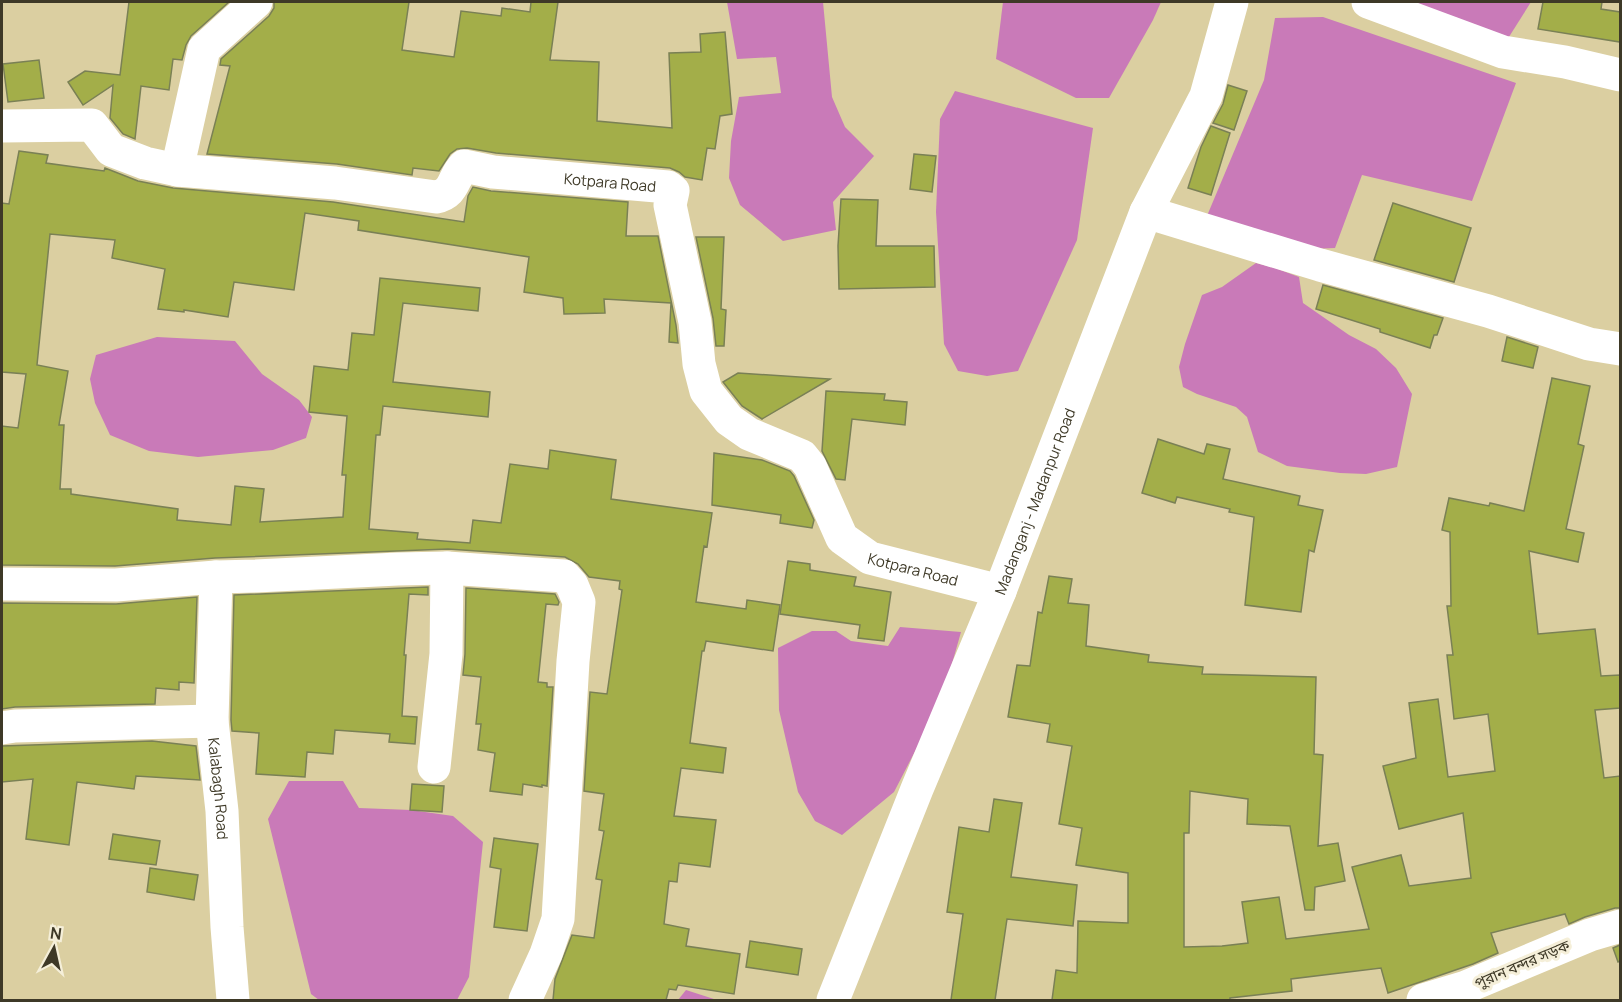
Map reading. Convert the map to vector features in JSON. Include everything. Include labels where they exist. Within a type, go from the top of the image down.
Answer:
[{"type":"street","points":[[2,126],[92,125],[111,150],[145,163],[177,170],[204,49],[256,2]]},
{"type":"street","name":"Madanganj - Madanpur Road","points":[[833,1000],[916,789],[1000,591],[1146,212],[1206,96],[1232,2]]},
{"type":"street","points":[[1368,2],[1503,52],[1620,75]]},
{"type":"street","name":"Kotpara Road","points":[[177,170],[335,183],[436,197],[445,195],[450,190],[464,166],[529,175],[669,187],[673,191],[670,205],[695,322],[699,364],[706,391],[729,420],[749,434],[802,456],[810,466],[842,538],[870,558],[1000,591]]},
{"type":"street","points":[[1146,212],[1320,266],[1488,311],[1589,345],[1620,349]]},
{"type":"street","points":[[434,767],[446,654],[447,568]]},
{"type":"street","points":[[2,584],[116,585],[216,577],[447,568],[564,576],[572,585],[579,602],[573,661],[558,919],[546,954],[525,1000]]},
{"type":"street","name":"Kalabagh Road","points":[[216,577],[212,721],[222,810],[233,1000]]},
{"type":"street","points":[[2,728],[212,721]]},
{"type":"street","name":"পুরান বন্দর সড়ক","points":[[1423,1000],[1466,987],[1590,935],[1620,926]]},
{"type":"shaded area","points":[[727,2],[823,2],[832,97],[845,127],[874,156],[833,202],[836,230],[783,241],[740,205],[729,178],[731,141],[739,97],[781,93],[776,57],[737,59]]},
{"type":"shaded area","points":[[1003,2],[1161,2],[1109,98],[1076,98],[996,59]]},
{"type":"shaded area","points":[[1377,2],[1531,2],[1507,40]]},
{"type":"shaded area","points":[[1323,17],[1516,83],[1472,201],[1362,175],[1335,248],[1281,250],[1204,223],[1264,80],[1275,18]]},
{"type":"shaded area","points":[[955,91],[1093,128],[1077,240],[1018,371],[987,376],[958,371],[944,344],[936,212],[940,119]]},
{"type":"shaded area","points":[[1256,263],[1299,277],[1303,303],[1349,335],[1376,349],[1396,368],[1412,394],[1397,467],[1366,474],[1287,466],[1258,452],[1247,417],[1236,407],[1183,387],[1179,367],[1202,295],[1222,287]]},
{"type":"shaded area","points":[[157,337],[235,341],[262,374],[299,400],[312,417],[306,438],[273,450],[198,457],[149,451],[110,435],[95,403],[90,379],[96,355]]},
{"type":"shaded area","points":[[900,627],[961,632],[942,699],[894,792],[842,835],[815,821],[798,792],[779,710],[778,648],[812,631],[836,631],[851,641],[888,646]]},
{"type":"shaded area","points":[[289,781],[343,781],[359,808],[411,810],[453,816],[483,842],[469,977],[457,1000],[319,1000],[311,994],[268,819]]},
{"type":"shaded area","points":[[686,990],[717,1000],[678,1000]]},
{"type":"building","points":[[129,2],[229,2],[191,36],[182,60],[173,59],[169,90],[141,86],[135,139],[123,134],[110,118],[113,85],[83,105],[68,82],[85,71],[120,75]]},
{"type":"building","points":[[274,2],[409,2],[402,50],[454,57],[461,11],[501,16],[502,8],[530,12],[531,2],[558,2],[550,60],[599,62],[597,121],[672,128],[669,53],[701,52],[700,34],[725,32],[732,114],[720,116],[715,149],[707,148],[702,180],[685,177],[670,168],[496,153],[467,148],[457,149],[450,154],[439,171],[413,168],[412,175],[337,164],[207,154],[230,66],[220,65],[221,59],[269,16],[274,8]]},
{"type":"building","points":[[1543,2],[1602,2],[1601,9],[1620,12],[1620,42],[1538,29]]},
{"type":"building","points":[[39,60],[44,98],[8,102],[3,64]]},
{"type":"building","points":[[1228,85],[1247,91],[1234,130],[1213,123],[1223,104]]},
{"type":"building","points":[[1211,126],[1230,133],[1211,195],[1188,188],[1201,147]]},
{"type":"building","points":[[19,151],[48,155],[46,163],[104,171],[105,168],[138,181],[173,188],[333,202],[464,222],[468,196],[473,187],[491,191],[628,202],[626,236],[658,236],[676,325],[678,343],[669,342],[671,303],[604,299],[605,313],[564,314],[563,298],[524,292],[529,257],[358,230],[359,221],[305,213],[294,290],[234,282],[228,317],[184,310],[184,312],[158,309],[165,269],[112,258],[115,240],[50,234],[37,365],[68,371],[59,425],[64,425],[60,489],[71,489],[71,494],[178,509],[177,520],[231,525],[235,486],[264,489],[260,522],[343,517],[346,475],[342,475],[347,416],[309,412],[314,366],[348,370],[352,333],[374,335],[380,278],[480,288],[478,311],[403,303],[393,382],[490,392],[488,417],[383,406],[380,435],[376,435],[369,529],[418,533],[417,539],[470,543],[473,520],[501,523],[510,464],[548,469],[550,450],[616,460],[611,499],[712,513],[707,547],[704,546],[696,602],[746,609],[747,600],[780,605],[773,651],[706,641],[704,651],[702,651],[690,743],[726,748],[723,773],[681,768],[674,816],[716,820],[710,867],[679,863],[677,882],[669,881],[664,924],[689,929],[686,946],[740,954],[734,994],[678,985],[676,990],[669,989],[666,1000],[553,1000],[555,979],[572,935],[594,938],[602,880],[596,879],[604,831],[599,830],[604,794],[584,791],[590,692],[607,694],[622,590],[619,589],[620,581],[589,577],[578,564],[565,557],[448,549],[215,558],[115,566],[2,565],[2,426],[18,428],[26,374],[2,372],[2,203],[9,204]]},
{"type":"building","points":[[914,154],[936,156],[932,192],[910,189]]},
{"type":"building","points":[[841,199],[878,200],[876,246],[934,246],[935,287],[839,289],[838,246]]},
{"type":"building","points":[[1393,203],[1471,228],[1454,282],[1374,260]]},
{"type":"building","points":[[696,237],[724,237],[721,309],[726,310],[724,346],[716,346],[713,318]]},
{"type":"building","points":[[1323,285],[1443,318],[1437,335],[1434,335],[1430,348],[1316,309]]},
{"type":"building","points":[[1507,337],[1538,347],[1533,368],[1502,361]]},
{"type":"building","points":[[738,373],[830,379],[762,419],[742,406],[723,382]]},
{"type":"building","points":[[1552,378],[1590,386],[1578,444],[1584,446],[1566,529],[1584,533],[1578,562],[1529,551],[1538,634],[1595,629],[1601,676],[1620,675],[1620,708],[1595,710],[1604,778],[1620,776],[1620,908],[1585,917],[1569,924],[1565,914],[1491,933],[1498,953],[1388,993],[1381,968],[1291,979],[1292,991],[1230,998],[1230,1000],[1052,1000],[1056,970],[1077,973],[1078,921],[1128,923],[1128,873],[1076,865],[1082,828],[1059,824],[1072,746],[1047,742],[1050,724],[1008,717],[1017,665],[1030,666],[1038,612],[1042,613],[1049,576],[1072,579],[1068,603],[1089,605],[1086,646],[1149,655],[1148,662],[1203,667],[1202,674],[1316,677],[1314,754],[1323,755],[1318,846],[1338,843],[1345,881],[1315,887],[1314,910],[1305,910],[1290,826],[1247,824],[1248,799],[1190,791],[1189,833],[1184,833],[1184,947],[1248,943],[1242,902],[1279,897],[1286,939],[1369,929],[1352,867],[1401,855],[1409,886],[1471,878],[1463,813],[1399,829],[1383,766],[1416,758],[1409,703],[1438,699],[1448,777],[1495,771],[1488,714],[1454,719],[1447,655],[1453,655],[1447,606],[1451,606],[1450,532],[1442,530],[1449,498],[1489,506],[1490,503],[1524,511]]},
{"type":"building","points":[[826,391],[885,394],[884,400],[907,402],[905,425],[852,419],[845,480],[836,479],[822,451]]},
{"type":"building","points":[[1158,439],[1204,454],[1207,444],[1230,449],[1223,479],[1300,496],[1298,505],[1323,510],[1314,552],[1309,550],[1301,612],[1245,605],[1254,517],[1177,497],[1175,503],[1142,493]]},
{"type":"building","points":[[714,453],[762,460],[790,471],[814,520],[812,528],[780,523],[781,515],[712,505]]},
{"type":"building","points":[[788,561],[810,564],[810,570],[856,577],[854,586],[891,592],[884,641],[858,638],[860,625],[780,614]]},
{"type":"building","points":[[428,587],[428,595],[409,594],[402,716],[417,717],[415,744],[389,742],[390,734],[335,730],[333,754],[307,752],[305,777],[256,774],[259,733],[232,731],[234,595]]},
{"type":"building","points":[[466,588],[555,594],[559,602],[558,605],[546,604],[538,682],[547,683],[547,687],[553,687],[547,786],[523,784],[522,795],[490,791],[495,753],[478,750],[481,724],[476,724],[481,677],[463,675]]},
{"type":"building","points":[[197,597],[194,683],[179,682],[179,690],[156,688],[155,704],[2,709],[2,603],[116,604]]},
{"type":"building","points":[[152,741],[196,746],[200,780],[136,776],[134,789],[77,782],[69,845],[26,839],[33,779],[2,782],[2,746]]},
{"type":"building","points":[[412,784],[444,786],[442,812],[410,810]]},
{"type":"building","points":[[994,799],[1022,803],[1011,877],[1077,885],[1073,926],[1007,919],[995,1000],[951,1000],[963,914],[947,912],[959,827],[989,832]]},
{"type":"building","points":[[113,834],[160,841],[156,865],[109,859]]},
{"type":"building","points":[[494,838],[538,844],[527,931],[494,927],[501,869],[490,867]]},
{"type":"building","points":[[150,868],[198,875],[194,900],[147,892]]},
{"type":"building","points":[[750,941],[802,949],[798,975],[746,967]]},
{"type":"building","points":[[1620,945],[1620,961],[1618,962],[1613,948]]}]
